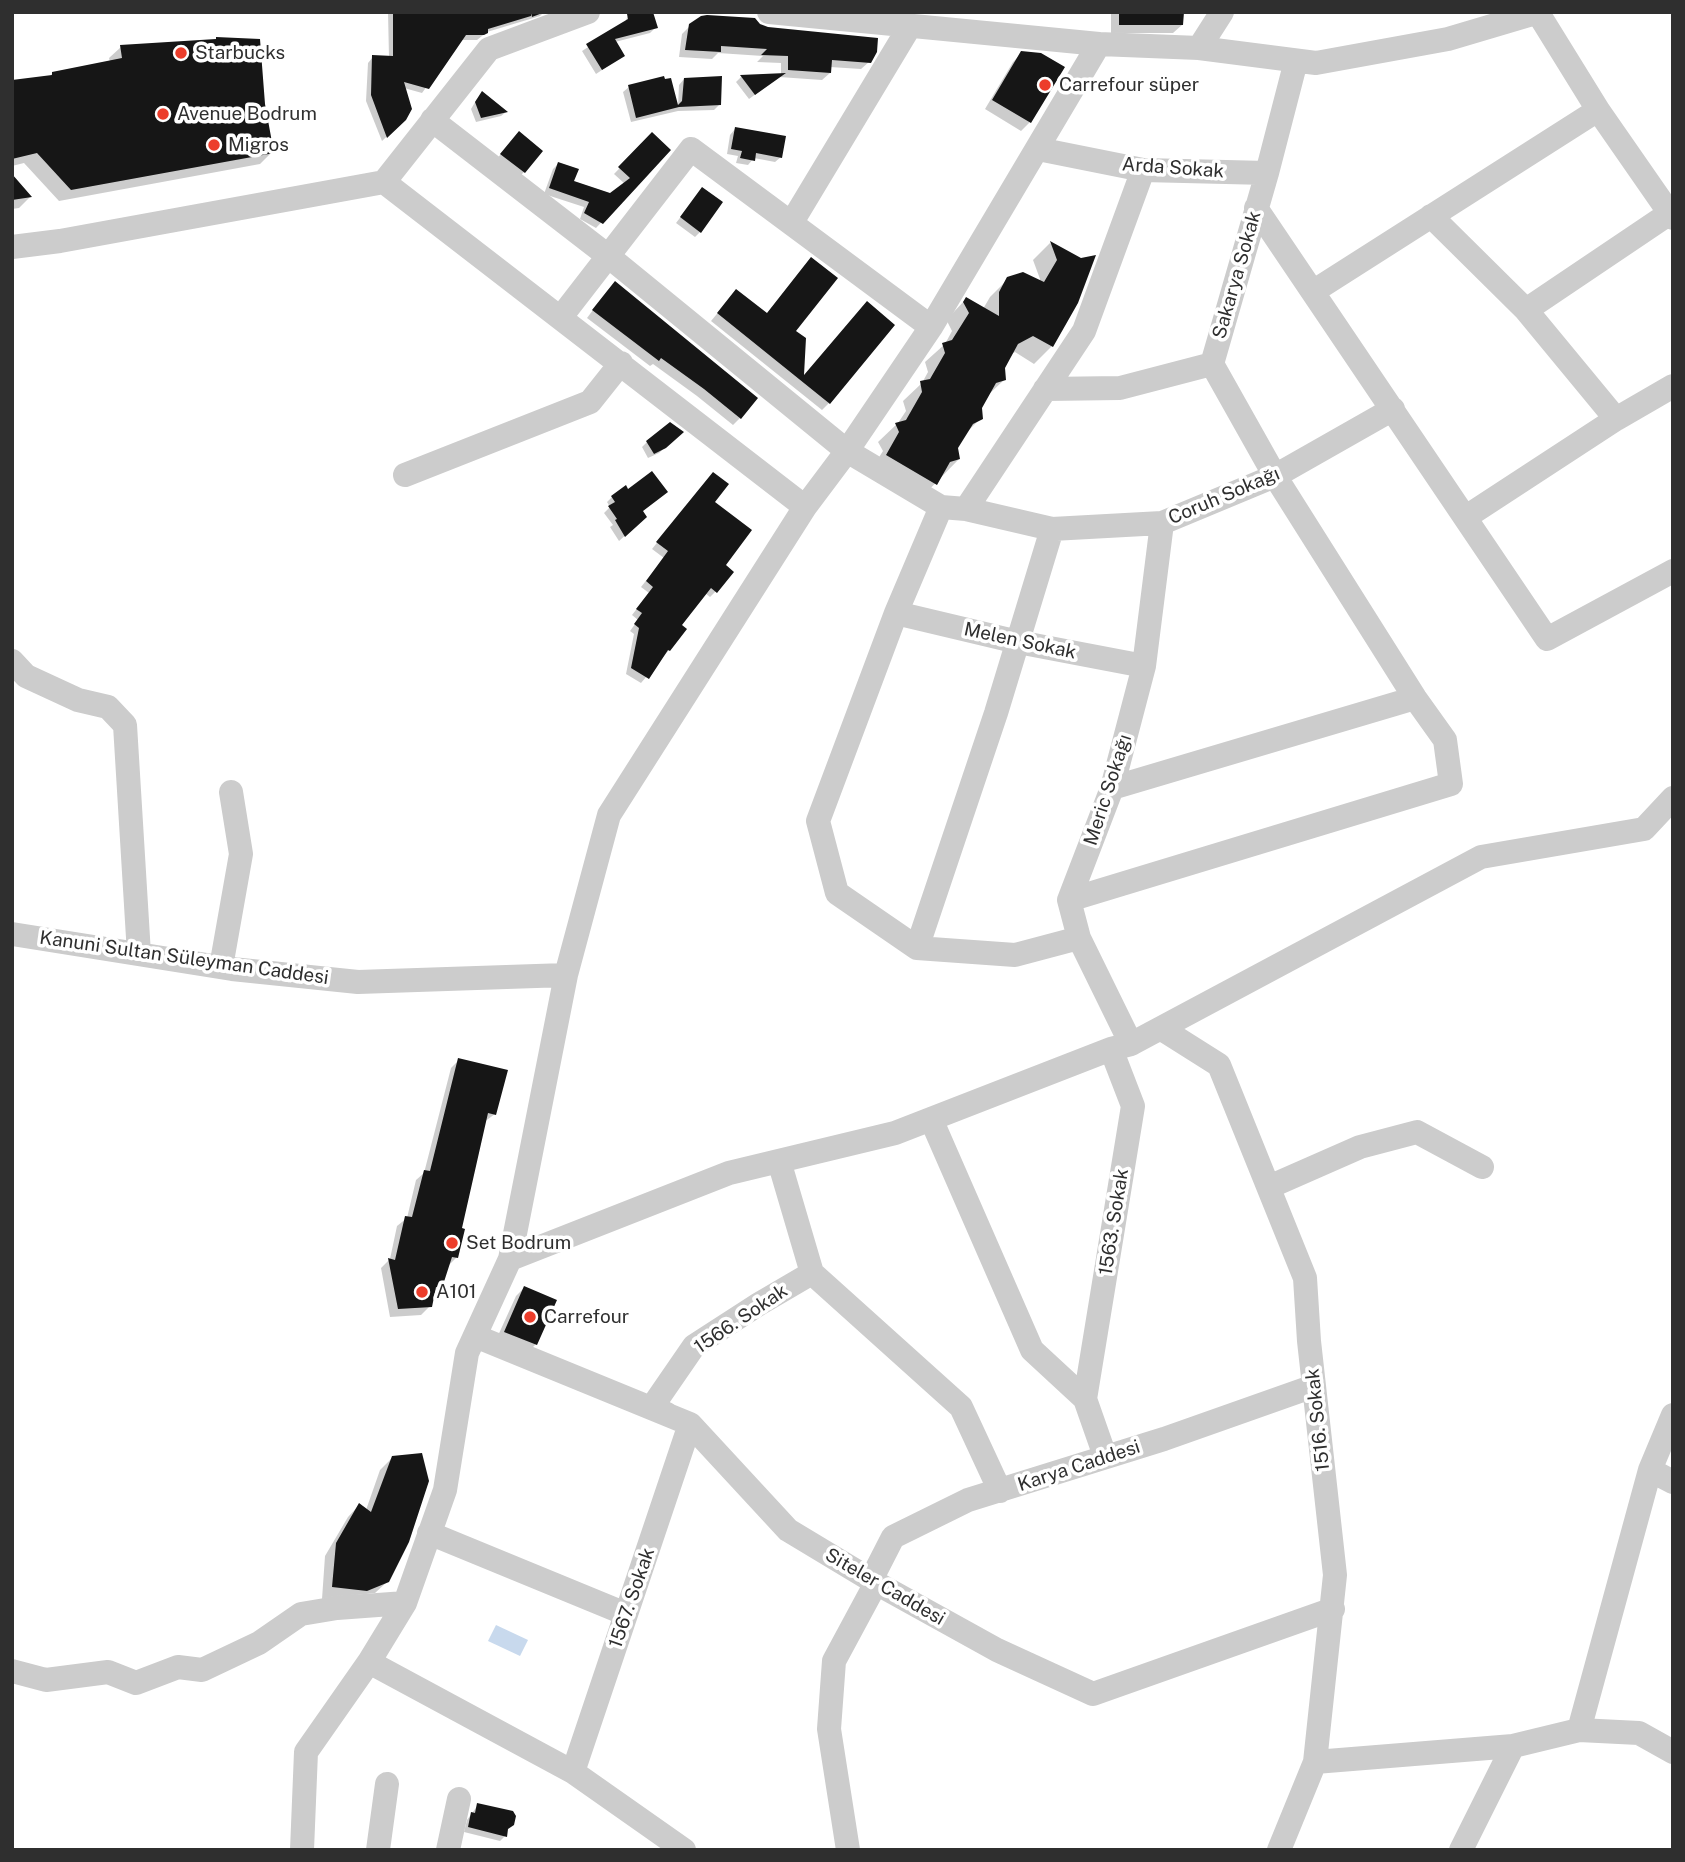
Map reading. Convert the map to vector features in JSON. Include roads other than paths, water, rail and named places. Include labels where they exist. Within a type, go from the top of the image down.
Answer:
[{"type":"street","points":[[12,247],[60,241],[384,182],[489,49],[588,12]]},
{"type":"street","points":[[769,12],[1099,44],[1199,48],[1315,64],[1448,40],[1539,12],[1598,110],[1671,216],[1526,310]]},
{"type":"street","points":[[1199,48],[1222,12]]},
{"type":"street","points":[[792,222],[910,26]]},
{"type":"street","points":[[302,1850],[306,1752],[369,1662],[405,1603],[444,1490],[467,1353],[510,1259],[566,975],[609,815],[805,507],[847,451],[931,327],[1099,44]]},
{"type":"street","name":"Sakarya Sokak","points":[[1069,900],[1451,784],[1445,740],[1415,698],[1275,476],[1212,364],[1296,61]]},
{"type":"street","points":[[1314,291],[1598,110]]},
{"type":"street","name":"Coruh Sokağı","points":[[432,120],[608,256],[847,451],[941,508],[966,509],[1052,529],[1162,523],[1275,476],[1393,409]]},
{"type":"street","points":[[561,317],[691,149],[931,327]]},
{"type":"street","name":"Arda Sokak","points":[[1038,149],[1143,170],[1267,173]]},
{"type":"street","points":[[966,509],[1084,331],[1143,170]]},
{"type":"street","points":[[384,182],[805,507]]},
{"type":"street","points":[[1256,208],[1547,639],[1673,571]]},
{"type":"street","points":[[1431,216],[1526,310],[1616,419]]},
{"type":"street","points":[[405,475],[590,402],[621,363]]},
{"type":"street","points":[[1045,389],[1120,388],[1212,364]]},
{"type":"street","points":[[1466,517],[1616,419],[1673,386]]},
{"type":"street","points":[[941,508],[895,613],[818,821],[837,893],[917,948],[1015,955],[1079,938]]},
{"type":"street","name":"Meric Sokağı","points":[[1069,900],[1112,788],[1144,666],[1162,523]]},
{"type":"street","points":[[917,948],[1018,642],[1052,529]]},
{"type":"street","name":"Melen Sokak","points":[[895,613],[1018,642],[1144,666]]},
{"type":"street","points":[[12,661],[26,676],[78,700],[108,707],[125,725],[139,954]]},
{"type":"street","points":[[1112,788],[1415,698]]},
{"type":"street","points":[[221,967],[241,854],[231,792]]},
{"type":"street","points":[[510,1259],[729,1173],[895,1133],[1121,1046],[1162,1029],[1481,857],[1644,830],[1673,798]]},
{"type":"street","points":[[1069,900],[1079,938],[1121,1046]]},
{"type":"street","name":"Kanuni Sultan Süleyman Caddesi","points":[[12,934],[221,967],[358,982],[566,975]]},
{"type":"street","name":"1516. Sokak","points":[[1162,1029],[1219,1065],[1305,1278],[1335,1575],[1315,1762],[1279,1850]]},
{"type":"street","name":"1563. Sokak","points":[[1086,1399],[1133,1106],[1121,1046]]},
{"type":"street","points":[[931,1119],[1032,1350],[1086,1399],[1105,1456]]},
{"type":"street","points":[[1269,1187],[1416,1122],[1482,1167]]},
{"type":"street","points":[[779,1161],[813,1273],[961,1407],[1000,1491]]},
{"type":"street","name":"1566. Sokak","points":[[690,1424],[652,1408],[694,1346],[748,1310],[813,1273]]},
{"type":"street","name":"Siteler Caddesi","points":[[475,1336],[690,1424],[788,1531],[873,1582],[997,1650],[1093,1695],[1333,1609]]},
{"type":"street","name":"Karya Caddesi","points":[[848,1850],[829,1729],[834,1661],[893,1537],[968,1500],[1164,1439],[1314,1386]]},
{"type":"street","points":[[1579,1730],[1650,1470],[1673,1415]]},
{"type":"street","name":"1567. Sokak","points":[[573,1772],[690,1424]]},
{"type":"street","points":[[1650,1470],[1673,1482]]},
{"type":"street","points":[[429,1533],[626,1614]]},
{"type":"street","points":[[12,1671],[46,1680],[108,1672],[136,1683],[178,1667],[202,1670],[259,1643],[301,1614],[337,1608],[405,1603]]},
{"type":"street","points":[[369,1662],[573,1772],[684,1850]]},
{"type":"street","points":[[1315,1762],[1513,1746],[1579,1730],[1639,1733],[1673,1752]]},
{"type":"street","points":[[1461,1850],[1513,1746]]},
{"type":"street","points":[[378,1850],[387,1784]]},
{"type":"street","points":[[448,1850],[459,1799]]},
{"type":"water","points":[[496,1625],[528,1640],[520,1656],[488,1641]]},
{"type":"place","name":"Starbucks","points":[[181,53]]},
{"type":"place","name":"Carrefour süper","points":[[1045,85]]},
{"type":"place","name":"Avenue Bodrum","points":[[163,114]]},
{"type":"place","name":"Migros","points":[[214,145]]},
{"type":"place","name":"Set Bodrum","points":[[452,1243]]},
{"type":"place","name":"A101","points":[[422,1292]]},
{"type":"place","name":"Carrefour","points":[[530,1317]]}]
